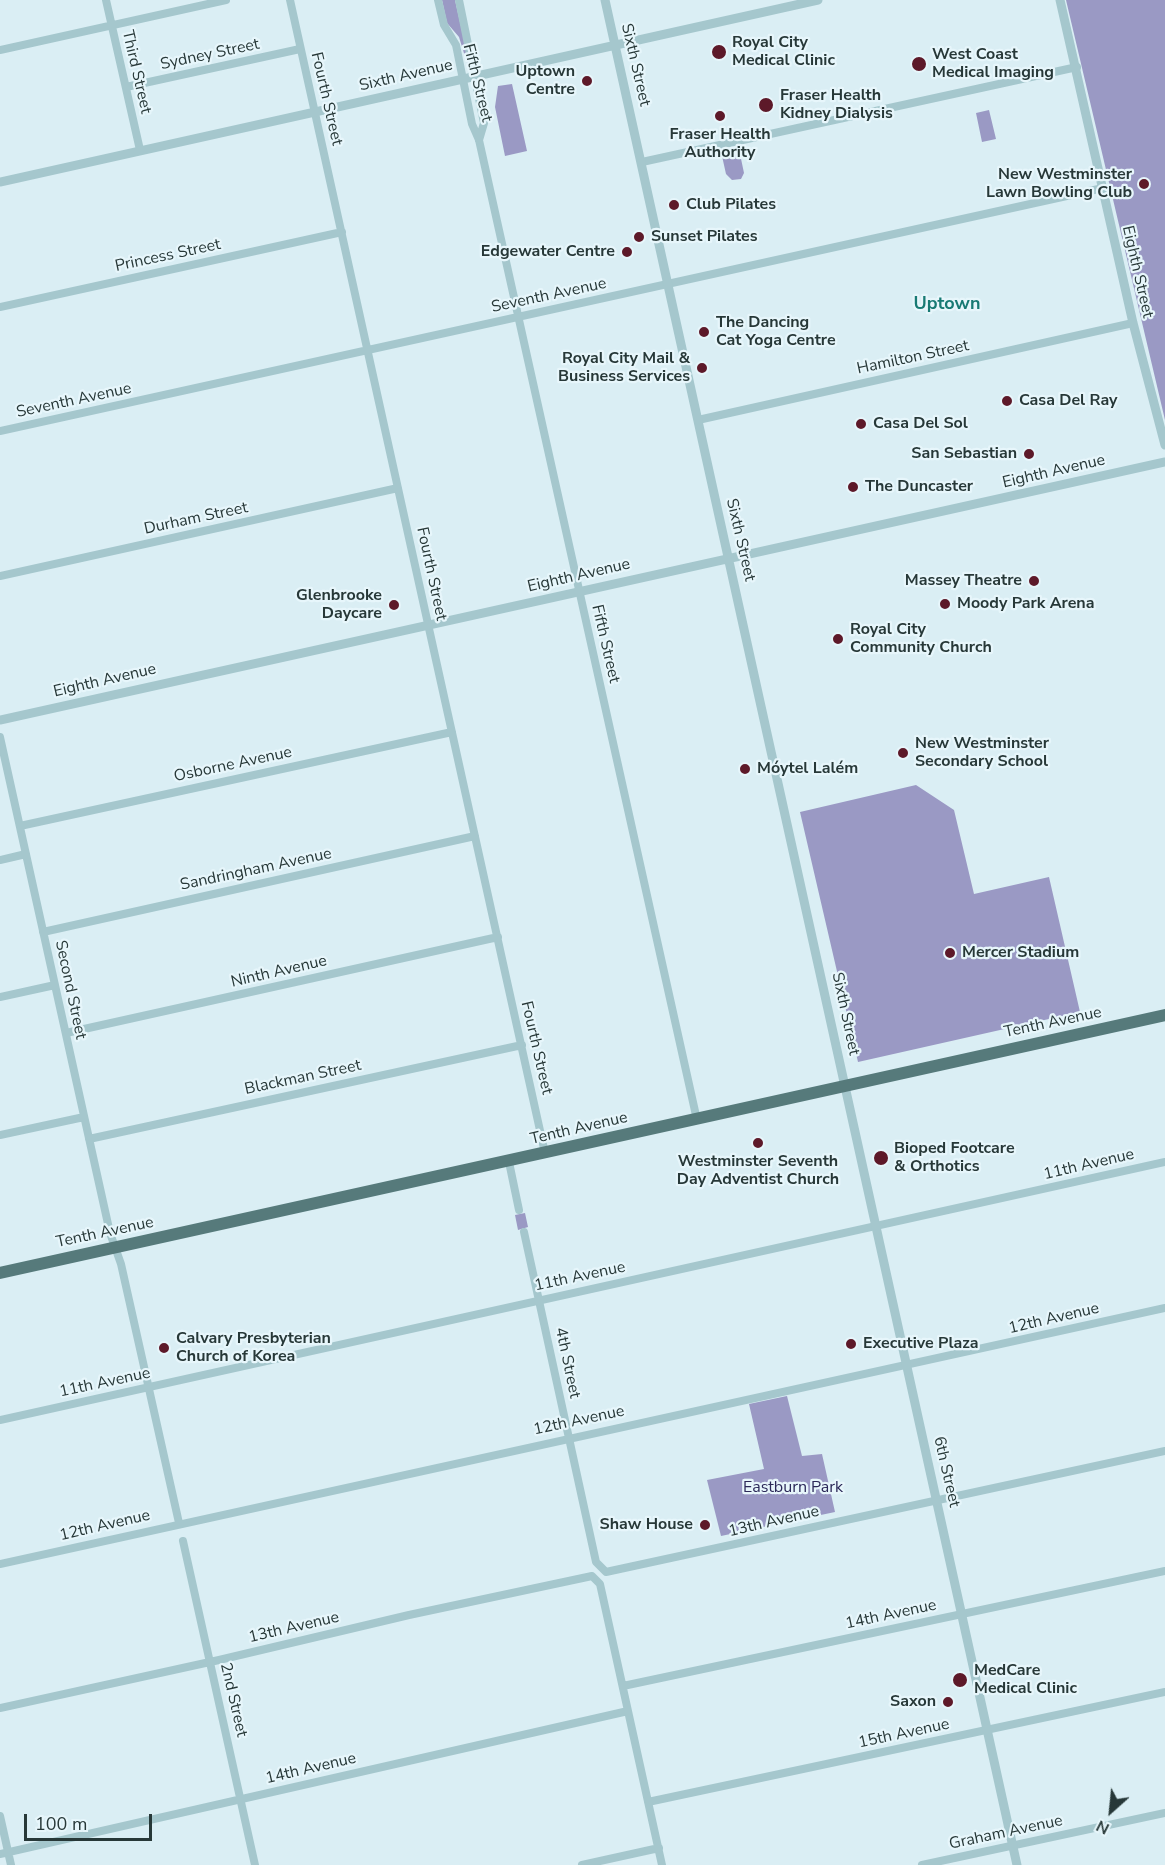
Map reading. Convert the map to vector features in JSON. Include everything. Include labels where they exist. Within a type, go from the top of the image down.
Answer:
[{"type":"main road","name":"Tenth Avenue","points":[[0,1273],[1165,1015]]},
{"type":"street","name":"Third Street","points":[[106,0],[140,150]]},
{"type":"street","points":[[0,50],[226,0]]},
{"type":"street","name":"Fourth Street","points":[[290,0],[545,1154]]},
{"type":"street","name":"Fifth Street","points":[[438,0],[444,25],[456,45],[472,124],[479,140],[697,1120]]},
{"type":"street","name":"Fifth Street","points":[[459,0],[484,123],[479,140]]},
{"type":"street","name":"Sixth Street","points":[[605,0],[846,1086]]},
{"type":"street","name":"Sixth Avenue","points":[[0,182],[615,45],[790,3],[818,0]]},
{"type":"street","name":"Eighth Street","points":[[1060,0],[1077,67],[1133,323],[1165,445]]},
{"type":"street","name":"Sydney Street","points":[[126,87],[300,49]]},
{"type":"street","points":[[642,162],[1077,67]]},
{"type":"street","name":"Seventh Avenue","points":[[0,431],[1103,188]]},
{"type":"street","name":"Princess Street","points":[[0,307],[342,232]]},
{"type":"street","name":"Hamilton Street","points":[[698,420],[1133,323]]},
{"type":"street","name":"Eighth Avenue","points":[[0,720],[1165,462]]},
{"type":"street","name":"Durham Street","points":[[0,576],[399,488]]},
{"type":"street","name":"Osborne Avenue","points":[[20,826],[453,732]]},
{"type":"street","name":"Second Street","points":[[0,737],[115,1248]]},
{"type":"street","name":"Sandringham Avenue","points":[[43,932],[476,836]]},
{"type":"street","points":[[0,860],[26,854]]},
{"type":"street","name":"Ninth Avenue","points":[[66,1033],[498,937]]},
{"type":"street","points":[[0,997],[55,985]]},
{"type":"street","name":"Blackman Street","points":[[89,1139],[522,1045]]},
{"type":"street","name":"6th Street","points":[[846,1086],[1017,1865]]},
{"type":"street","points":[[0,1135],[84,1117]]},
{"type":"street","points":[[508,1162],[519,1210]]},
{"type":"street","name":"11th Avenue","points":[[0,1420],[1165,1162]]},
{"type":"street","name":"4th Street","points":[[524,1232],[596,1562],[600,1569]]},
{"type":"street","points":[[115,1248],[179,1523]]},
{"type":"street","name":"12th Avenue","points":[[0,1564],[568,1437],[1165,1308]]},
{"type":"street","name":"13th Avenue","points":[[600,1569],[612,1572],[1165,1451]]},
{"type":"street","name":"2nd Street","points":[[183,1541],[255,1865]]},
{"type":"street","name":"14th Avenue","points":[[623,1686],[1165,1571]]},
{"type":"street","name":"13th Avenue","points":[[0,1708],[588,1576],[595,1578],[600,1584],[623,1686]]},
{"type":"street","points":[[623,1686],[662,1865]]},
{"type":"street","name":"15th Avenue","points":[[648,1802],[1165,1692]]},
{"type":"street","name":"14th Avenue","points":[[4,1853],[628,1711]]},
{"type":"street","name":"Graham Avenue","points":[[922,1865],[1165,1814]]},
{"type":"street","points":[[0,1816],[4,1853],[11,1865]]},
{"type":"street","points":[[582,1865],[658,1848]]},
{"type":"green space","points":[[442,0],[455,0],[469,62],[467,63],[459,37],[447,23]]},
{"type":"green space","points":[[1066,0],[1165,0],[1165,420]]},
{"type":"green space","points":[[512,84],[527,151],[505,156],[495,107],[498,86]]},
{"type":"green space","points":[[989,110],[996,139],[982,142],[976,113]]},
{"type":"green space","points":[[740,154],[744,173],[741,179],[732,180],[726,174],[722,156]]},
{"type":"green space","name":"Mercer Stadium","points":[[916,785],[954,810],[974,894],[1049,877],[1080,1012],[858,1062],[800,812]]},
{"type":"green space","points":[[525,1213],[528,1227],[518,1230],[515,1215]]},
{"type":"green space","name":"Eastburn Park","points":[[787,1396],[802,1456],[822,1454],[835,1512],[721,1536],[707,1480],[764,1469],[749,1404]]},
{"type":"place","name":"Royal City Medical Clinic","points":[[719,52]]},
{"type":"place","name":"West Coast Medical Imaging","points":[[919,64]]},
{"type":"place","name":"Uptown Centre","points":[[587,81]]},
{"type":"place","name":"Fraser Health Kidney Dialysis","points":[[766,105]]},
{"type":"place","name":"Fraser Health Authority","points":[[720,116]]},
{"type":"place","name":"New Westminster Lawn Bowling Club","points":[[1144,184]]},
{"type":"place","name":"Club Pilates","points":[[674,205]]},
{"type":"place","name":"Sunset Pilates","points":[[639,237]]},
{"type":"place","name":"Edgewater Centre","points":[[627,252]]},
{"type":"place","name":"The Dancing Cat Yoga Centre","points":[[704,332]]},
{"type":"place","name":"Royal City Mail & Business Services","points":[[702,368]]},
{"type":"place","name":"Casa Del Ray","points":[[1007,401]]},
{"type":"place","name":"Casa Del Sol","points":[[861,424]]},
{"type":"place","name":"San Sebastian","points":[[1029,454]]},
{"type":"place","name":"The Duncaster","points":[[853,487]]},
{"type":"place","name":"Massey Theatre","points":[[1034,581]]},
{"type":"place","name":"Moody Park Arena","points":[[945,604]]},
{"type":"place","name":"Glenbrooke Daycare","points":[[394,605]]},
{"type":"place","name":"Royal City Community Church","points":[[838,639]]},
{"type":"place","name":"New Westminster Secondary School","points":[[903,753]]},
{"type":"place","name":"Móytel Lalém","points":[[745,769]]},
{"type":"place","name":"Mercer Stadium","points":[[950,953]]},
{"type":"place","name":"Westminster Seventh Day Adventist Church","points":[[758,1143]]},
{"type":"place","name":"Bioped Footcare & Orthotics","points":[[881,1158]]},
{"type":"place","name":"Executive Plaza","points":[[851,1344]]},
{"type":"place","name":"Calvary Presbyterian Church of Korea","points":[[164,1348]]},
{"type":"place","name":"Shaw House","points":[[705,1525]]},
{"type":"place","name":"MedCare Medical Clinic","points":[[960,1680]]},
{"type":"place","name":"Saxon","points":[[948,1702]]},
{"type":"district","name":"Uptown","points":[[947,305]]}]
